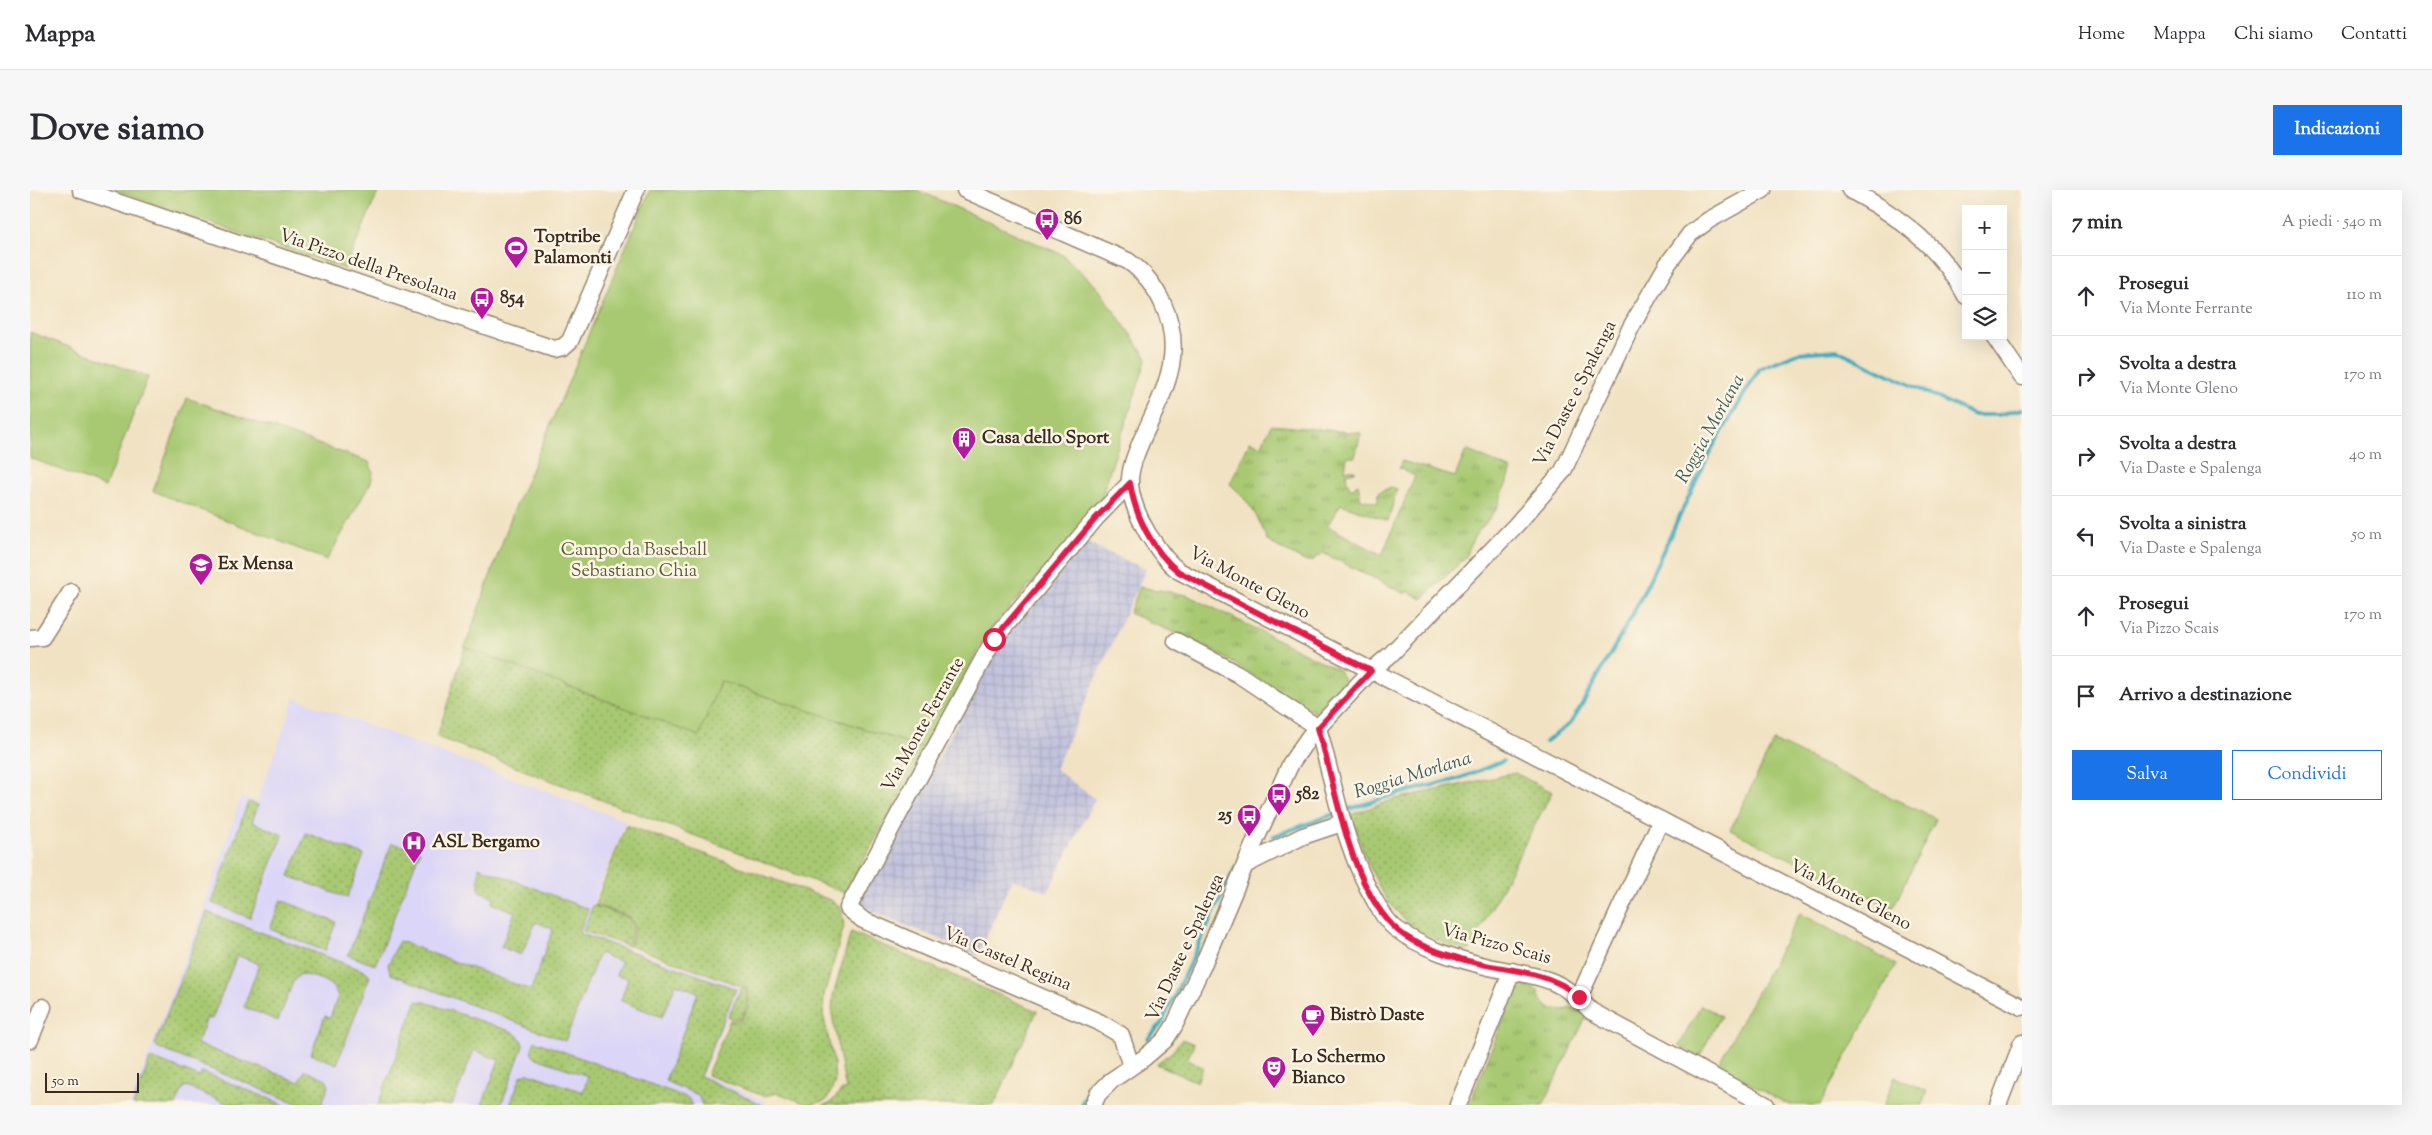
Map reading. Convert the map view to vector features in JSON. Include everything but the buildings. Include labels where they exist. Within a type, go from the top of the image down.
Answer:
[{"type":"street","name":"Via Pizzo della Presolana","points":[[81,190],[554,349],[563,347],[570,341],[636,190]]},
{"type":"street","points":[[965,190],[1128,261],[1140,269],[1153,284],[1170,322],[1174,352],[1166,386],[1140,445],[1130,483]]},
{"type":"street","name":"Via Daste e Spalenga","points":[[1093,1105],[1103,1089],[1165,1040],[1174,1026],[1291,763],[1309,737],[1371,671],[1390,655],[1495,546],[1563,471],[1631,327],[1667,265],[1690,234],[1717,215],[1763,190]]},
{"type":"street","points":[[1850,190],[1897,220],[1923,240],[1962,283]]},
{"type":"street","points":[[1997,340],[2022,377]]},
{"type":"street","name":"Via Monte Gleno","points":[[1130,483],[1143,525],[1167,562],[1179,572],[2022,1006]]},
{"type":"street","name":"Via Monte Ferrante","points":[[848,908],[994,639],[1096,518],[1130,483]]},
{"type":"street","points":[[30,638],[42,637],[72,592]]},
{"type":"street","points":[[1176,641],[1238,674],[1318,728],[1340,813]]},
{"type":"street","name":"Via Daste e Spalenga","points":[[1247,864],[1303,836],[1340,813]]},
{"type":"street","name":"Via Pizzo Scais","points":[[1340,813],[1357,866],[1380,910],[1393,927],[1414,942],[1460,959],[1527,973],[1562,985],[1579,997],[1591,1011],[1766,1105]]},
{"type":"street","points":[[1579,997],[1661,820]]},
{"type":"street","name":"Via Castel Regina","points":[[848,908],[863,920],[1099,1022],[1121,1035],[1131,1066]]},
{"type":"street","points":[[1458,1105],[1512,971]]},
{"type":"street","points":[[30,1040],[43,1007]]},
{"type":"street","points":[[1998,1105],[2022,1043]]},
{"type":"shaded area","points":[[1085,542],[1146,569],[1055,769],[1095,799],[1048,892],[1012,879],[978,955],[855,904],[921,790],[999,646]]},
{"type":"shaded area","name":"ASL Bergamo","points":[[295,698],[626,821],[582,932],[740,987],[702,1075],[766,1101],[765,1105],[130,1105],[204,907],[241,797],[257,802]]},
{"type":"green space","points":[[114,190],[379,190],[345,269]]},
{"type":"green space","name":"Campo da Baseball Sebastiano Chia","points":[[650,190],[917,190],[1063,255],[1098,288],[1147,358],[1101,498],[1082,527],[987,633],[926,749],[720,681],[699,736],[465,647],[512,515]]},
{"type":"green space","points":[[30,332],[148,377],[105,487],[30,458]]},
{"type":"green space","points":[[187,398],[369,462],[373,472],[371,482],[327,560],[153,491]]},
{"type":"green space","points":[[1271,425],[1361,433],[1355,457],[1347,457],[1345,470],[1355,470],[1355,472],[1346,474],[1347,482],[1351,489],[1358,484],[1361,499],[1378,503],[1378,493],[1391,487],[1397,489],[1388,521],[1341,504],[1327,526],[1382,555],[1415,476],[1399,468],[1402,461],[1455,477],[1466,450],[1512,470],[1496,510],[1474,537],[1465,558],[1422,599],[1408,591],[1406,594],[1323,553],[1312,561],[1304,561],[1267,541],[1253,510],[1230,484],[1250,441],[1261,447]]},
{"type":"green space","points":[[1140,587],[1187,595],[1339,670],[1344,680],[1340,692],[1317,714],[1205,646],[1129,613]]},
{"type":"green space","points":[[465,647],[699,735],[720,681],[926,749],[845,893],[437,737]]},
{"type":"green space","points":[[1774,741],[1936,819],[1893,908],[1730,830]]},
{"type":"green space","points":[[1515,773],[1552,792],[1469,951],[1442,942],[1420,931],[1389,902],[1378,884],[1350,815],[1395,799]]},
{"type":"green space","points":[[248,802],[258,805],[252,822],[283,835],[250,918],[212,903]]},
{"type":"green space","points":[[626,825],[833,901],[841,908],[844,926],[824,995],[823,1014],[834,1064],[835,1082],[827,1100],[809,1105],[778,1093],[764,1096],[707,1075],[730,1020],[738,1023],[746,1011],[748,1002],[747,988],[631,946],[635,927],[630,917],[595,905]]},
{"type":"green space","points":[[306,833],[364,855],[347,898],[289,876]]},
{"type":"green space","points":[[392,843],[420,851],[375,965],[348,955]]},
{"type":"green space","points":[[479,867],[588,909],[579,933],[736,989],[700,1076],[762,1105],[702,1105],[698,1095],[665,1081],[698,992],[676,984],[662,1017],[621,1001],[628,978],[616,975],[621,962],[599,953],[565,1041],[391,974],[388,965],[399,941],[531,990],[553,929],[536,922],[521,955],[501,947],[515,912],[492,903],[494,897],[479,891]]},
{"type":"green space","points":[[281,900],[336,922],[325,951],[270,929]]},
{"type":"green space","points":[[593,905],[629,918],[633,927],[629,946],[583,931]]},
{"type":"green space","points":[[207,912],[367,972],[370,976],[337,1064],[311,1054],[325,1016],[330,1018],[338,996],[332,986],[322,980],[300,974],[293,982],[278,1021],[244,1007],[259,964],[237,955],[212,1019],[207,1018],[197,1044],[299,1082],[305,1070],[326,1079],[329,1086],[321,1105],[301,1105],[158,1048],[155,1044]]},
{"type":"green space","points":[[1800,913],[1896,965],[1820,1105],[1789,1105],[1717,1066]]},
{"type":"green space","points":[[851,932],[1037,1011],[994,1105],[823,1105],[830,1103],[842,1090],[846,1090],[832,1014],[833,996]]},
{"type":"green space","points":[[1524,985],[1538,991],[1541,1000],[1549,1008],[1562,1010],[1573,1008],[1587,1015],[1543,1105],[1469,1105],[1513,995]]},
{"type":"green space","points":[[741,988],[746,989],[747,1002],[745,1010],[738,1021],[728,1017]]},
{"type":"green space","points":[[422,1001],[513,1032],[521,1039],[523,1046],[501,1105],[482,1105],[499,1060],[474,1050],[452,1105],[378,1105],[416,1002]]},
{"type":"green space","points":[[1701,1005],[1721,1016],[1699,1057],[1679,1046]]},
{"type":"green space","points":[[1182,1039],[1194,1044],[1187,1060],[1203,1067],[1197,1082],[1156,1064],[1172,1052]]},
{"type":"green space","points":[[535,1041],[688,1098],[692,1105],[510,1105],[521,1076],[528,1073],[583,1092],[588,1076],[534,1057],[531,1052]]},
{"type":"green space","points":[[150,1059],[200,1077],[202,1072],[285,1105],[232,1105],[184,1086],[176,1105],[133,1105]]},
{"type":"green space","points":[[1895,1077],[1927,1091],[1922,1105],[1884,1105]]},
{"type":"waterway","name":"Roggia Morlana","points":[[1545,742],[1570,724],[1581,706],[1633,614],[1711,450],[1760,368],[1798,353],[1837,350],[1974,415],[1998,415],[2022,409]]},
{"type":"waterway","name":"Roggia Morlana","points":[[1343,811],[1393,795],[1458,779],[1503,761]]},
{"type":"waterway","name":"Roggia Morlana","points":[[1274,836],[1337,813]]},
{"type":"waterway","name":"Roggia Morlana","points":[[1148,1039],[1161,1024],[1236,866]]},
{"type":"waterway","name":"Roggia Morlana","points":[[1081,1105],[1089,1089],[1101,1074]]},
{"type":"place","name":"86","points":[[1047,241]]},
{"type":"place","name":"Toptribe Palamonti","points":[[516,269]]},
{"type":"place","name":"854","points":[[482,320]]},
{"type":"place","name":"Casa dello Sport","points":[[964,460]]},
{"type":"place","name":"Ex Mensa","points":[[201,586]]},
{"type":"place","name":"582","points":[[1279,816]]},
{"type":"place","name":"25","points":[[1249,837]]},
{"type":"place","name":"ASL Bergamo","points":[[414,864]]},
{"type":"place","name":"Bistrò Daste","points":[[1313,1037]]},
{"type":"place","name":"Lo Schermo Bianco","points":[[1274,1089]]},
{"type":"route","points":[[994,639],[1096,518],[1120,491],[1130,483],[1143,525],[1167,562],[1179,572],[1371,671],[1318,728],[1342,823],[1357,866],[1371,895],[1393,927],[1414,942],[1460,959],[1540,977],[1562,985],[1579,997]]}]
